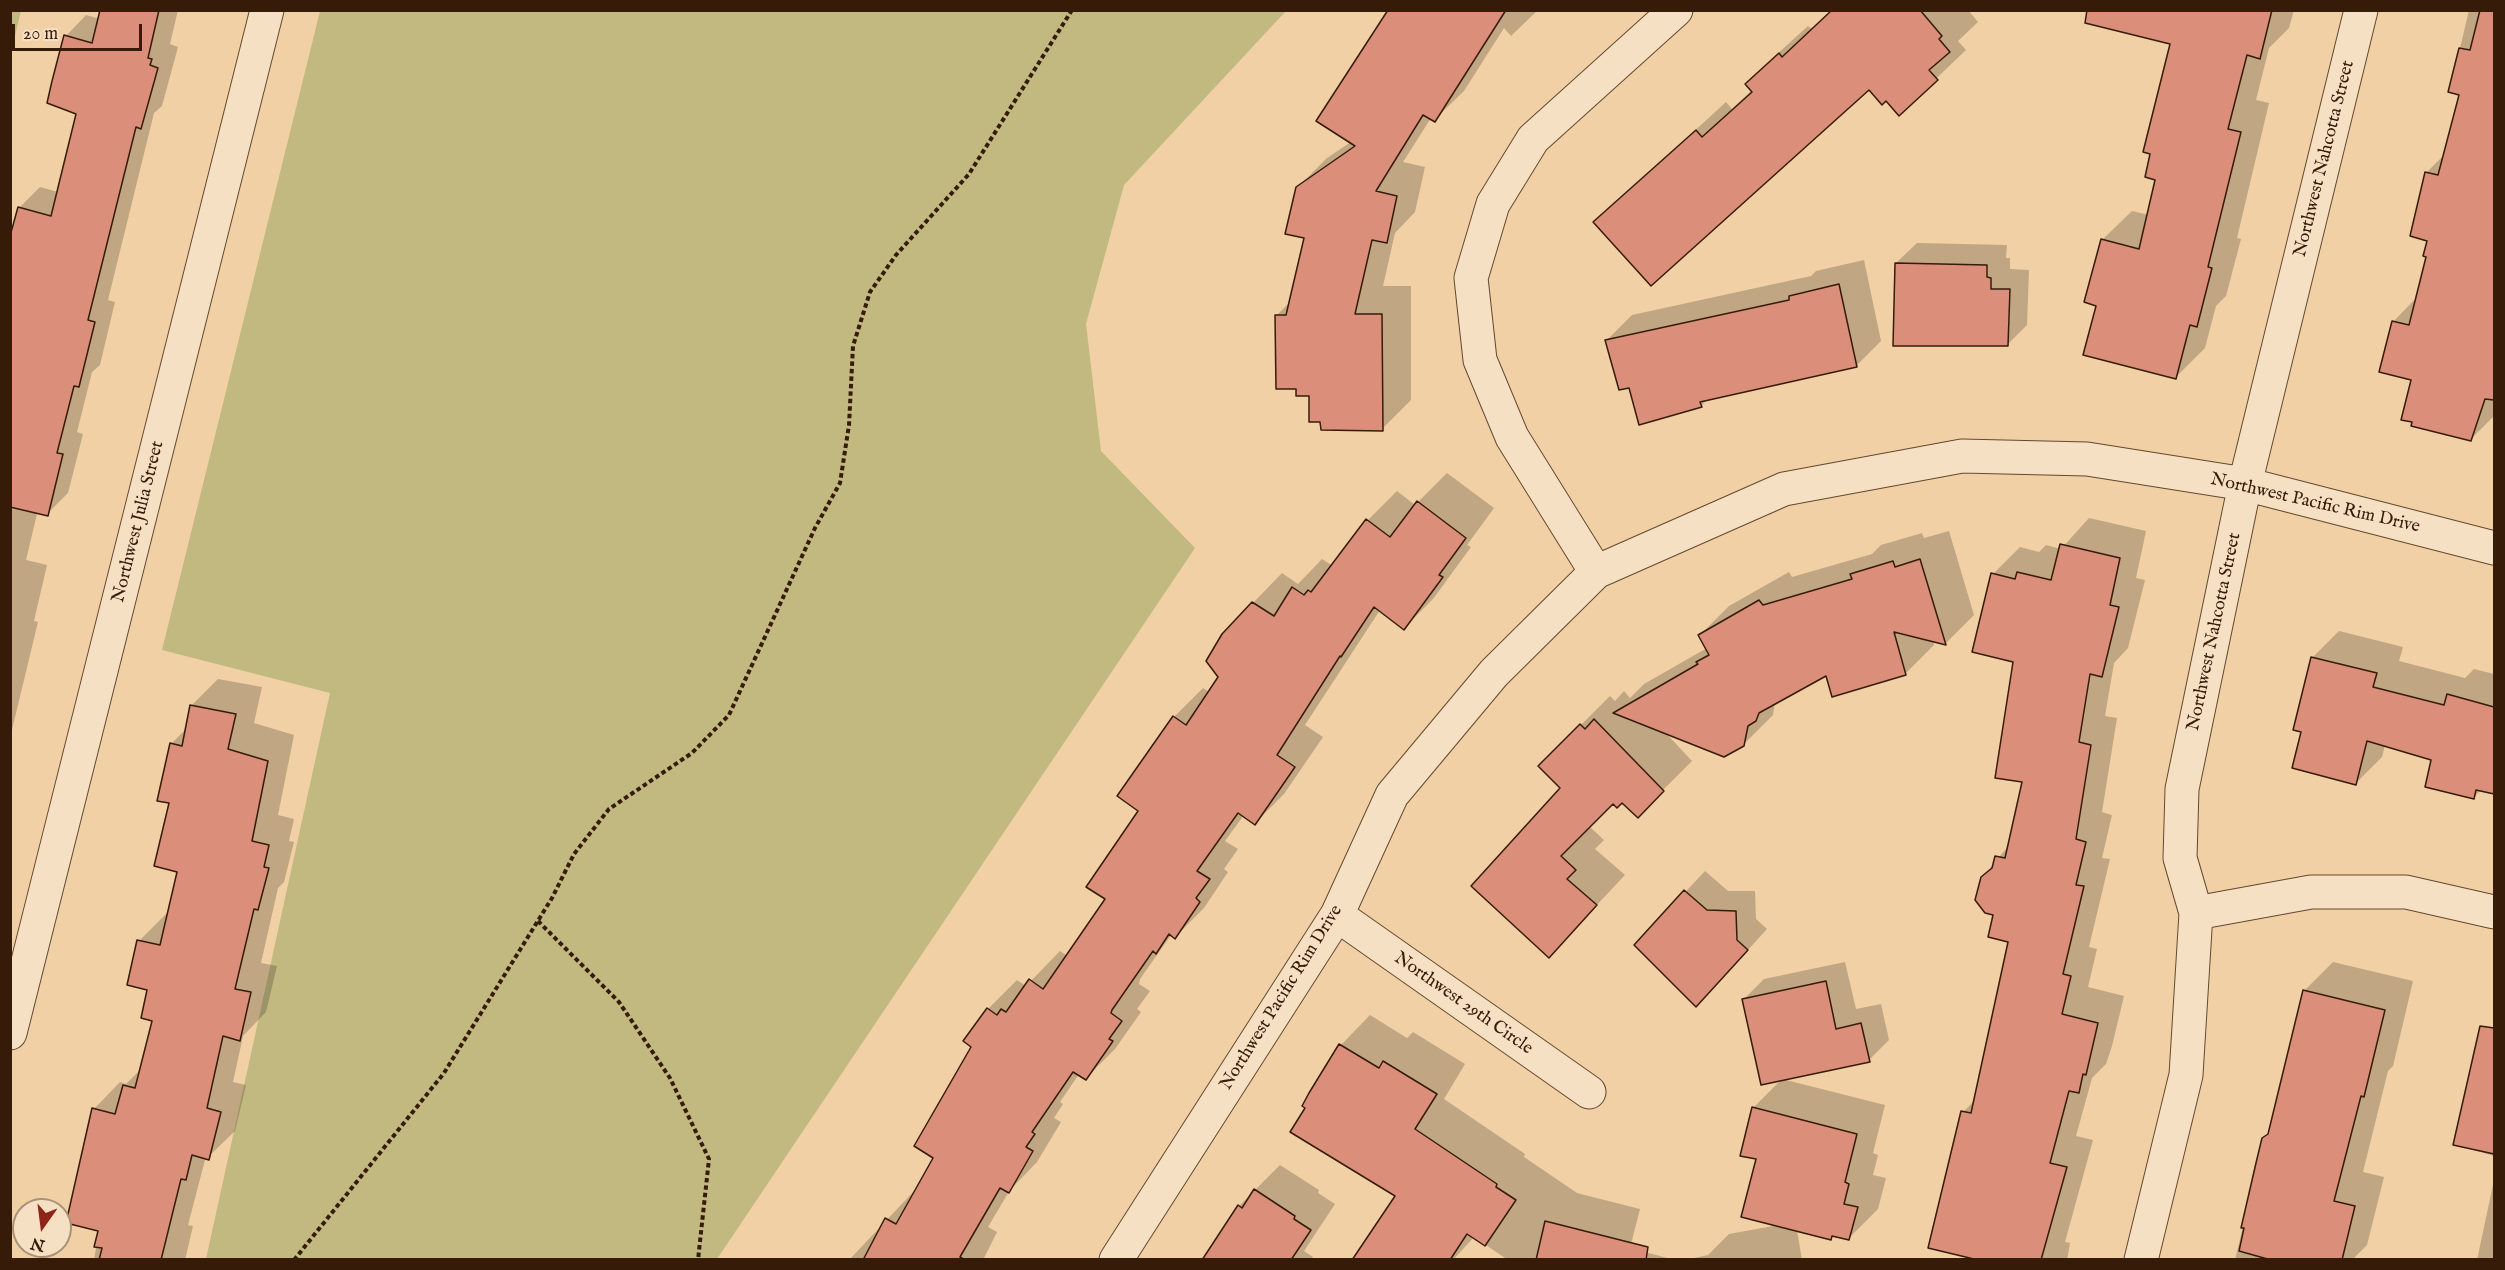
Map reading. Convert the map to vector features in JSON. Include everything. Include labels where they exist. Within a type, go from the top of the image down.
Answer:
[{"type":"street","name":"Northwest Julia Street","points":[[10,1033],[267,10]]},
{"type":"street","points":[[1596,572],[1512,437],[1480,360],[1471,278],[1493,204],[1533,139],[1676,10]]},
{"type":"street","name":"Northwest Nahcotta Street","points":[[2141,1260],[2186,1075],[2196,913],[2180,858],[2182,789],[2245,484],[2361,10]]},
{"type":"street","name":"Northwest Pacific Rim Drive","points":[[1116,1260],[1336,915],[1392,795],[1494,673],[1596,572],[1784,489],[1962,456],[2087,459],[2245,484],[2494,548]]},
{"type":"street","points":[[2196,913],[2311,892],[2406,892],[2494,912]]},
{"type":"street","name":"Northwest 29th Circle","points":[[1336,915],[1589,1092]]},
{"type":"path","points":[[294,1260],[444,1073],[538,921],[574,854],[609,809],[692,753],[729,715],[815,528],[840,483],[849,424],[853,346],[870,292],[896,255],[969,174],[1072,10]]},
{"type":"path","points":[[538,921],[619,1002],[670,1078],[709,1159],[698,1260]]},
{"type":"shaded area","points":[[10,11],[21,11],[11,52]]},
{"type":"shaded area","points":[[320,11],[1286,11],[1124,185],[1086,324],[1101,451],[1195,548],[717,1259],[206,1259],[330,693],[162,650]]},
{"type":"building","points":[[100,10],[159,10],[148,58],[152,59],[150,65],[158,68],[141,129],[136,127],[88,320],[95,322],[79,387],[74,386],[57,453],[63,454],[48,516],[10,507],[10,236],[18,207],[51,216],[76,114],[47,103],[52,81],[64,35],[92,43]]},
{"type":"building","points":[[1388,10],[1506,10],[1435,122],[1423,115],[1376,191],[1397,196],[1387,243],[1372,240],[1355,314],[1382,314],[1383,431],[1321,430],[1320,422],[1309,422],[1309,396],[1296,396],[1296,389],[1276,389],[1275,315],[1286,315],[1304,238],[1285,234],[1296,187],[1355,146],[1316,121]]},
{"type":"building","points":[[1832,10],[1920,10],[1942,36],[1939,39],[1950,52],[1929,70],[1938,80],[1899,116],[1886,101],[1882,105],[1869,90],[1651,286],[1593,222],[1696,130],[1702,137],[1752,92],[1745,84],[1779,53],[1782,57]]},
{"type":"building","points":[[2087,10],[2272,10],[2260,59],[2247,55],[2228,129],[2241,132],[2208,267],[2212,268],[2197,327],[2190,325],[2176,379],[2083,355],[2096,306],[2084,302],[2101,239],[2139,249],[2155,180],[2145,177],[2150,154],[2143,152],[2170,44],[2085,23]]},
{"type":"building","points":[[2480,10],[2494,10],[2494,400],[2485,399],[2471,441],[2411,426],[2412,422],[2401,420],[2411,380],[2379,372],[2392,321],[2409,325],[2426,257],[2423,256],[2427,241],[2410,236],[2425,172],[2438,175],[2459,95],[2448,92],[2459,48],[2470,50]]},
{"type":"building","points":[[1895,263],[1987,265],[1987,277],[1991,278],[1991,289],[2010,289],[2008,346],[1893,346]]},
{"type":"building","points":[[1839,284],[1857,367],[1700,402],[1702,407],[1639,425],[1629,388],[1619,390],[1605,340],[1789,300],[1789,296]]},
{"type":"building","points":[[1417,501],[1466,538],[1439,575],[1443,577],[1404,630],[1374,607],[1277,755],[1295,767],[1255,825],[1238,813],[1197,871],[1210,879],[1196,898],[1200,902],[1175,939],[1169,934],[1156,954],[1153,951],[1112,1010],[1111,1013],[1122,1021],[1109,1039],[1113,1041],[1086,1080],[1073,1072],[1032,1132],[1035,1134],[1026,1147],[1033,1151],[1009,1193],[1000,1188],[960,1257],[965,1260],[863,1260],[885,1218],[896,1224],[933,1158],[914,1146],[971,1047],[963,1041],[987,1008],[997,1015],[1001,1009],[1006,1012],[1029,979],[1043,989],[1105,899],[1086,887],[1138,811],[1117,796],[1173,716],[1186,725],[1218,677],[1206,661],[1222,634],[1252,602],[1274,616],[1292,587],[1304,595],[1308,590],[1311,592],[1366,519],[1390,537]]},
{"type":"building","points":[[2060,544],[2120,558],[2110,605],[2119,607],[2102,677],[2090,674],[2079,742],[2091,745],[2076,839],[2086,842],[2076,885],[2084,886],[2063,974],[2071,976],[2062,1014],[2098,1023],[2086,1075],[2083,1074],[2079,1093],[2069,1091],[2050,1163],[2067,1167],[2041,1260],[1978,1260],[1928,1248],[1961,1111],[1971,1113],[2008,942],[1988,937],[1993,915],[1985,913],[1975,900],[1981,877],[1992,868],[1995,856],[2005,858],[2022,782],[1995,778],[2013,662],[1972,652],[1991,573],[2015,579],[2017,572],[2051,580]]},
{"type":"building","points":[[1920,559],[1946,645],[1894,632],[1906,675],[1832,697],[1826,676],[1759,713],[1756,721],[1748,726],[1744,746],[1724,757],[1613,713],[1698,664],[1696,662],[1709,655],[1698,635],[1759,600],[1763,605],[1852,579],[1850,574],[1893,561],[1895,567]]},
{"type":"building","points":[[2311,657],[2377,673],[2373,687],[2444,705],[2447,694],[2494,707],[2494,794],[2476,790],[2474,799],[2425,787],[2431,760],[2367,741],[2356,785],[2292,768],[2301,732],[2293,730]]},
{"type":"building","points":[[190,705],[236,714],[228,749],[268,761],[252,841],[269,845],[264,867],[269,868],[258,910],[254,909],[235,989],[251,992],[240,1041],[223,1036],[207,1108],[221,1112],[209,1160],[192,1155],[186,1180],[181,1179],[161,1260],[99,1260],[102,1248],[94,1247],[98,1231],[72,1224],[72,1198],[92,1108],[115,1114],[123,1085],[135,1088],[152,1021],[141,1018],[147,990],[127,985],[137,940],[160,945],[177,872],[154,866],[169,803],[157,801],[170,743],[182,746]]},
{"type":"building","points":[[1594,719],[1664,791],[1638,818],[1622,803],[1617,808],[1613,804],[1561,856],[1576,870],[1567,879],[1597,905],[1549,958],[1471,886],[1560,788],[1538,766],[1580,724],[1585,729]]},
{"type":"building","points":[[1684,890],[1707,910],[1736,911],[1737,940],[1748,950],[1696,1007],[1634,945]]},
{"type":"building","points":[[1826,981],[1836,1029],[1861,1023],[1870,1062],[1761,1085],[1742,999]]},
{"type":"building","points":[[2303,990],[2385,1010],[2364,1097],[2361,1096],[2334,1201],[2355,1206],[2342,1260],[2271,1260],[2239,1251],[2244,1228],[2241,1228],[2262,1138],[2268,1134]]},
{"type":"building","points":[[2480,1026],[2494,1028],[2494,1154],[2453,1145]]},
{"type":"building","points":[[1339,1044],[1379,1068],[1383,1061],[1437,1094],[1415,1129],[1497,1184],[1496,1187],[1516,1200],[1485,1246],[1467,1234],[1450,1260],[1352,1260],[1395,1196],[1290,1132],[1305,1108],[1302,1106],[1309,1093]]},
{"type":"building","points":[[1752,1107],[1857,1134],[1845,1182],[1849,1184],[1844,1204],[1858,1207],[1849,1240],[1832,1236],[1831,1240],[1741,1217],[1756,1159],[1740,1156]]},
{"type":"building","points":[[1254,1189],[1295,1216],[1294,1219],[1311,1230],[1291,1260],[1202,1260],[1238,1205],[1242,1208]]},
{"type":"building","points":[[1545,1221],[1648,1247],[1646,1260],[1536,1260]]}]
